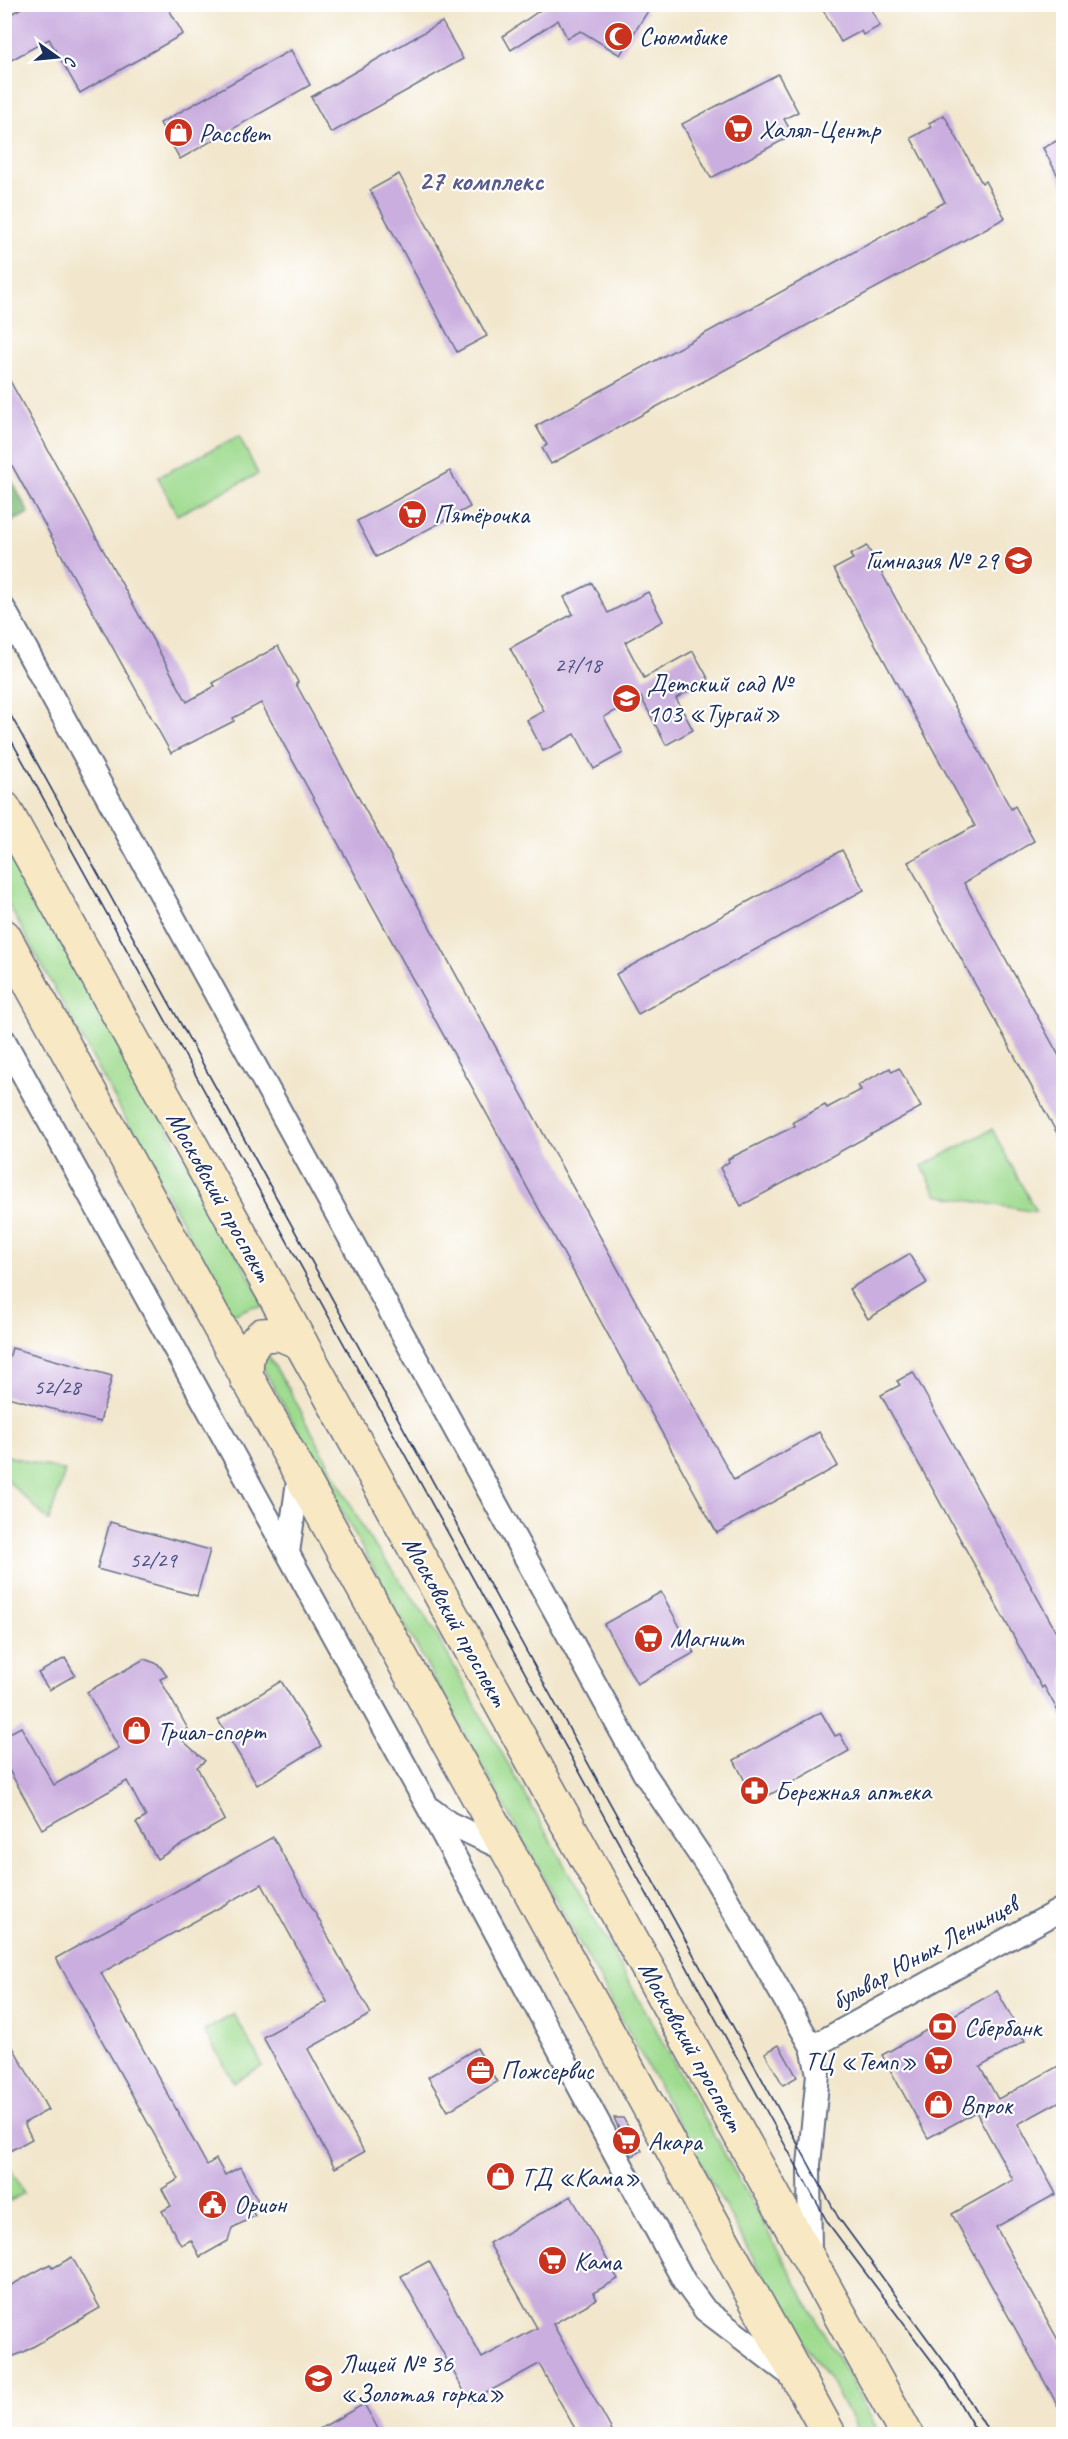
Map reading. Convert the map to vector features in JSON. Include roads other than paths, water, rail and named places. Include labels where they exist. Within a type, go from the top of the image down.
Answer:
[{"type":"main road","name":"Московский проспект","points":[[4,808],[906,2434]]},
{"type":"main road","points":[[4,936],[829,2434]]},
{"type":"main road","points":[[247,1380],[246,1362],[252,1345],[262,1335],[280,1334],[302,1343]]},
{"type":"street","points":[[4,609],[644,1773],[712,1873],[812,2047],[818,2074],[809,2164],[810,2259]]},
{"type":"street","points":[[4,626],[22,641]]},
{"type":"street","points":[[4,1040],[428,1807],[684,2281],[705,2310],[799,2382]]},
{"type":"street","points":[[288,1553],[299,1474]]},
{"type":"street","points":[[428,1807],[450,1823],[507,1851]]},
{"type":"street","name":"бульвар Юных Ленинцев","points":[[812,2047],[1064,1908]]},
{"type":"tram line","points":[[4,703],[838,2217],[954,2375],[990,2434]]},
{"type":"tram line","points":[[4,727],[828,2223],[946,2380],[978,2434]]},
{"type":"place","name":"Сююмбике","points":[[618,36]]},
{"type":"place","name":"Халял-Центр","points":[[738,129]]},
{"type":"place","name":"Рассвет","points":[[178,133]]},
{"type":"place","name":"Пятёрочка","points":[[413,514]]},
{"type":"place","name":"Гимназия № 29","points":[[1019,560]]},
{"type":"place","name":"Детский сад № 103 «Тургай»","points":[[626,698]]},
{"type":"place","name":"Магнит","points":[[649,1638]]},
{"type":"place","name":"Триал-спорт","points":[[136,1731]]},
{"type":"place","name":"Бережная аптека","points":[[754,1791]]},
{"type":"place","name":"Сбербанк","points":[[943,2027]]},
{"type":"place","name":"ТЦ «Темп»","points":[[938,2061]]},
{"type":"place","name":"Пожсервис","points":[[480,2070]]},
{"type":"place","name":"Впрок","points":[[939,2105]]},
{"type":"place","name":"Акара","points":[[627,2141]]},
{"type":"place","name":"ТД «Кама»","points":[[500,2177]]},
{"type":"place","name":"Орион","points":[[213,2204]]},
{"type":"place","name":"Кама","points":[[553,2261]]},
{"type":"place","name":"Лицей № 36 «Золотая горка»","points":[[319,2378]]},
{"type":"district","name":"27 комплекс","points":[[481,180]]}]
